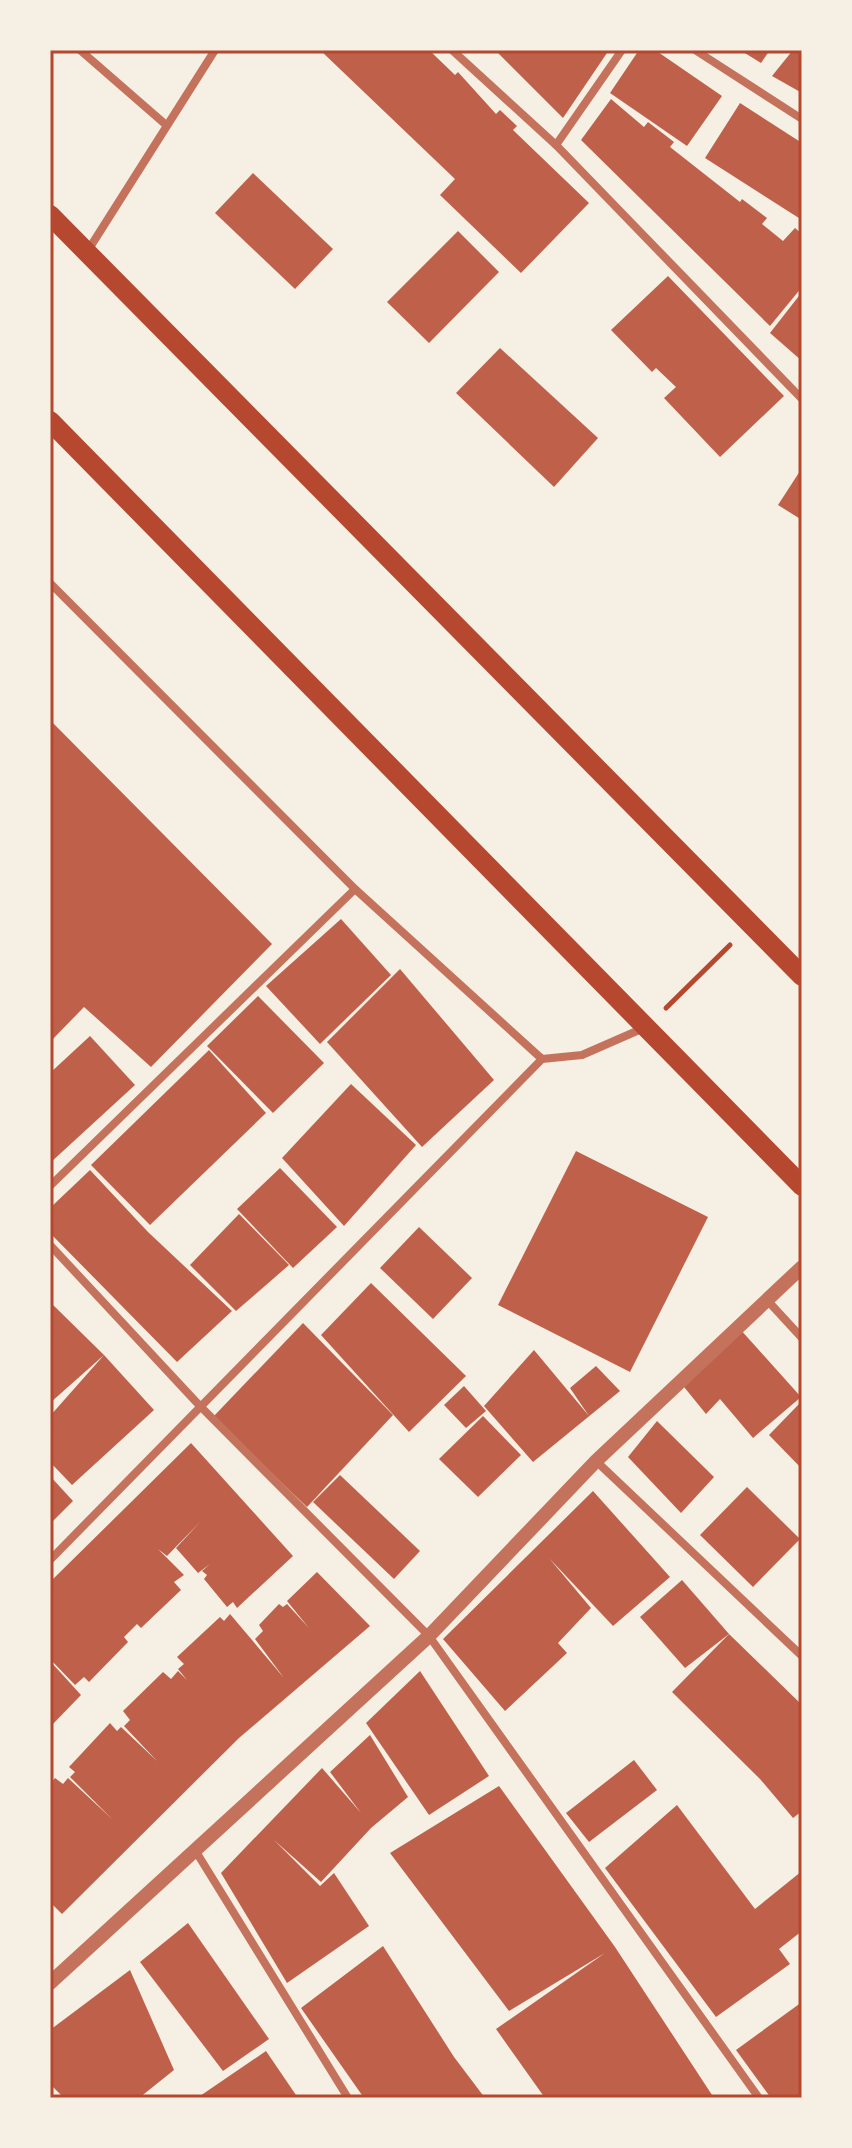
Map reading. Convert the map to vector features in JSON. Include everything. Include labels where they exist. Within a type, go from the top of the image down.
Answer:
[{"type":"main road","points":[[50,215],[802,976]]},
{"type":"main road","points":[[50,421],[802,1186]]},
{"type":"street","points":[[80,50],[165,124]]},
{"type":"street","points":[[87,252],[165,124],[215,50]]},
{"type":"street","points":[[452,50],[556,145],[802,399]]},
{"type":"street","points":[[556,145],[622,50]]},
{"type":"street","points":[[695,50],[802,119]]},
{"type":"street","points":[[50,583],[355,889],[542,1059]]},
{"type":"street","points":[[50,1186],[355,889]]},
{"type":"street","points":[[50,1560],[542,1059],[582,1055],[647,1027]]},
{"type":"street","points":[[50,1245],[199,1405],[429,1636],[759,2098]]},
{"type":"street","points":[[50,1983],[429,1636],[596,1461],[802,1267]]},
{"type":"street","points":[[767,1300],[802,1338]]},
{"type":"street","points":[[596,1461],[802,1656]]},
{"type":"street","points":[[195,1849],[348,2098]]},
{"type":"path","points":[[647,1027],[751,925]]},
{"type":"building","points":[[320,50],[429,50],[455,75],[458,72],[496,114],[500,110],[517,126],[513,130],[589,203],[521,273],[440,195],[455,179]]},
{"type":"building","points":[[495,50],[609,50],[563,118]]},
{"type":"building","points":[[639,50],[655,50],[722,96],[687,146],[610,93]]},
{"type":"building","points":[[740,50],[770,50],[761,63]]},
{"type":"building","points":[[793,50],[802,50],[802,93],[772,76]]},
{"type":"building","points":[[611,99],[644,127],[648,122],[674,142],[670,147],[740,202],[742,199],[767,218],[762,224],[783,241],[795,228],[802,234],[802,287],[770,326],[581,140]]},
{"type":"building","points":[[740,103],[802,143],[802,220],[705,158]]},
{"type":"building","points":[[253,173],[333,249],[295,289],[215,213]]},
{"type":"building","points":[[458,231],[499,272],[429,343],[387,302]]},
{"type":"building","points":[[668,276],[784,396],[720,457],[664,398],[676,387],[656,368],[652,372],[611,330]]},
{"type":"building","points":[[802,292],[802,361],[770,333]]},
{"type":"building","points":[[500,348],[598,438],[554,487],[456,393]]},
{"type":"building","points":[[802,468],[802,520],[778,505]]},
{"type":"building","points":[[50,720],[272,944],[151,1067],[84,1007],[50,1042]]},
{"type":"building","points":[[341,919],[391,975],[320,1044],[266,986]]},
{"type":"building","points":[[400,969],[494,1080],[422,1147],[327,1042]]},
{"type":"building","points":[[258,996],[324,1063],[273,1113],[207,1046]]},
{"type":"building","points":[[90,1036],[135,1085],[50,1163],[50,1073]]},
{"type":"building","points":[[209,1050],[266,1113],[150,1225],[91,1165]]},
{"type":"building","points":[[351,1084],[416,1145],[344,1226],[282,1158]]},
{"type":"building","points":[[576,1151],[708,1217],[630,1372],[498,1305]]},
{"type":"building","points":[[280,1168],[337,1227],[293,1268],[237,1209]]},
{"type":"building","points":[[90,1170],[148,1232],[232,1311],[177,1362],[50,1233],[50,1208]]},
{"type":"building","points":[[239,1214],[289,1265],[236,1311],[190,1265]]},
{"type":"building","points":[[419,1227],[472,1278],[433,1319],[380,1268]]},
{"type":"building","points":[[371,1283],[466,1376],[409,1432],[321,1335]]},
{"type":"building","points":[[50,1302],[104,1355],[50,1403]]},
{"type":"building","points":[[303,1323],[393,1415],[307,1507],[213,1417]]},
{"type":"building","points":[[739,1328],[801,1397],[753,1438],[720,1399],[706,1414],[680,1382]]},
{"type":"building","points":[[534,1350],[589,1416],[570,1388],[596,1366],[620,1391],[533,1462],[484,1406]]},
{"type":"building","points":[[104,1355],[154,1410],[72,1485],[50,1462],[50,1416]]},
{"type":"building","points":[[464,1386],[486,1411],[466,1428],[444,1405]]},
{"type":"building","points":[[799,1404],[802,1407],[802,1469],[769,1435]]},
{"type":"building","points":[[483,1416],[521,1455],[478,1497],[439,1459]]},
{"type":"building","points":[[657,1421],[714,1477],[681,1513],[628,1457]]},
{"type":"building","points":[[191,1443],[293,1556],[237,1608],[233,1602],[227,1607],[204,1579],[207,1575],[202,1571],[210,1564],[198,1573],[176,1548],[201,1521],[167,1556],[158,1549],[184,1575],[174,1582],[181,1590],[141,1628],[137,1624],[124,1637],[128,1642],[89,1682],[84,1677],[75,1685],[50,1659],[50,1582]]},
{"type":"building","points":[[340,1475],[420,1551],[394,1579],[313,1502]]},
{"type":"building","points":[[50,1476],[73,1501],[50,1524]]},
{"type":"building","points":[[747,1487],[800,1539],[753,1587],[700,1535]]},
{"type":"building","points":[[593,1491],[670,1577],[613,1626],[549,1558],[591,1608],[558,1643],[567,1653],[505,1711],[443,1639]]},
{"type":"building","points":[[317,1572],[370,1626],[239,1738],[62,1914],[50,1902],[50,1784],[55,1778],[63,1784],[68,1778],[112,1819],[70,1777],[75,1772],[69,1767],[110,1723],[117,1731],[121,1727],[157,1761],[124,1726],[130,1720],[123,1711],[163,1672],[171,1679],[178,1671],[187,1680],[178,1669],[184,1664],[177,1657],[220,1617],[224,1621],[230,1614],[284,1678],[255,1639],[263,1631],[259,1625],[279,1604],[283,1607],[287,1604],[309,1628],[287,1601]]},
{"type":"building","points":[[682,1580],[729,1634],[685,1668],[640,1617]]},
{"type":"building","points":[[729,1634],[802,1705],[802,1811],[793,1818],[760,1779],[672,1692]]},
{"type":"building","points":[[50,1661],[81,1695],[50,1727]]},
{"type":"building","points":[[420,1671],[489,1776],[429,1815],[366,1723]]},
{"type":"building","points":[[370,1735],[408,1797],[371,1828],[321,1882],[274,1840],[320,1886],[334,1873],[369,1926],[287,1983],[221,1873],[322,1768],[361,1813],[330,1772]]},
{"type":"building","points":[[634,1760],[657,1790],[589,1842],[566,1813]]},
{"type":"building","points":[[499,1786],[615,1947],[714,2098],[545,2098],[496,2029],[605,1953],[509,2011],[390,1853]]},
{"type":"building","points":[[677,1805],[755,1909],[802,1871],[802,1931],[779,1949],[790,1964],[716,2017],[605,1868]]},
{"type":"building","points":[[188,1923],[269,2039],[223,2071],[140,1962]]},
{"type":"building","points":[[383,1946],[454,2057],[485,2098],[364,2098],[301,2008]]},
{"type":"building","points":[[130,1970],[174,2070],[139,2098],[64,2098],[50,2084],[50,2030]]},
{"type":"building","points":[[802,2002],[802,2098],[771,2098],[736,2050]]},
{"type":"building","points":[[266,2051],[298,2098],[201,2098],[200,2096]]}]
